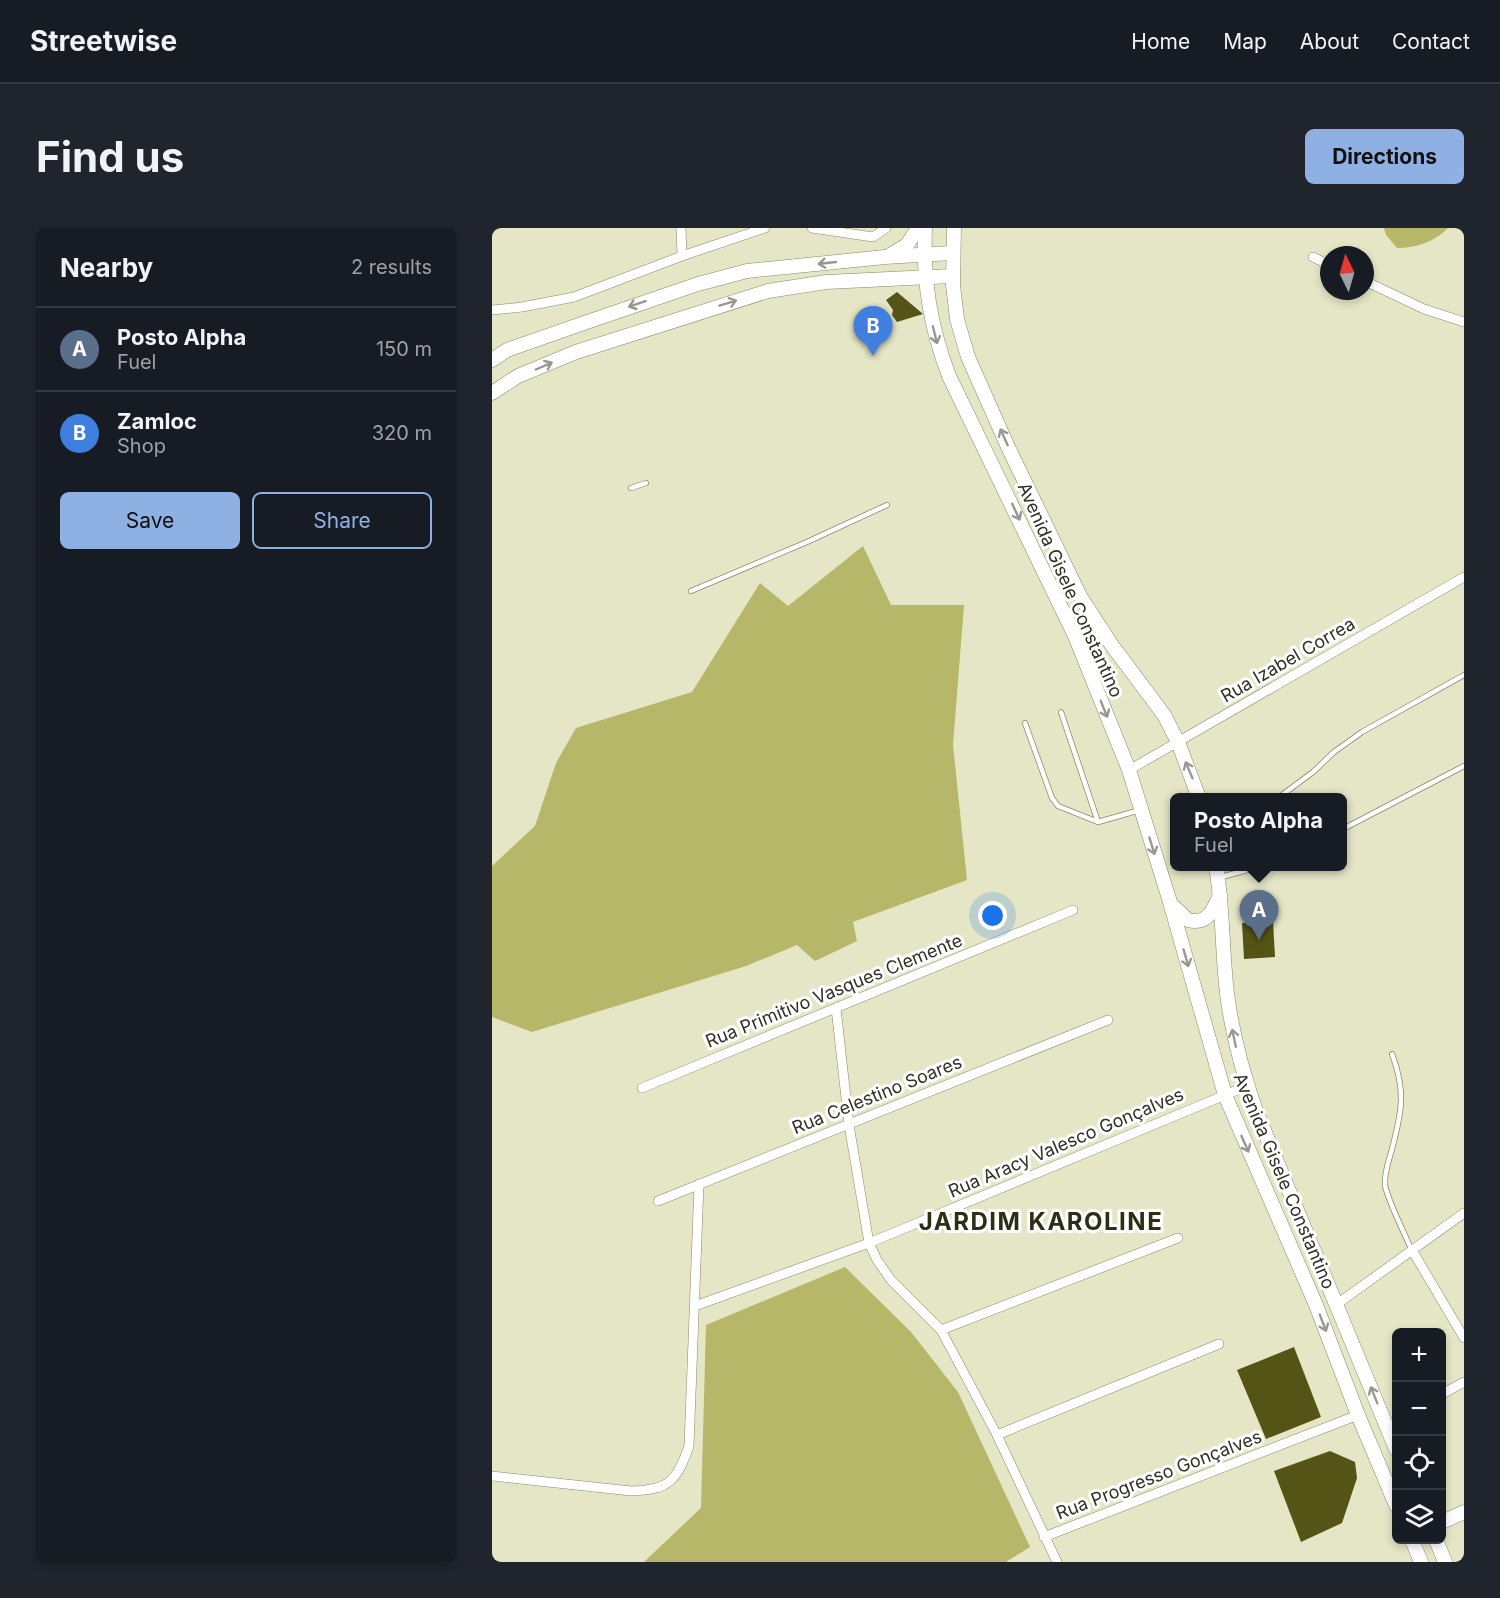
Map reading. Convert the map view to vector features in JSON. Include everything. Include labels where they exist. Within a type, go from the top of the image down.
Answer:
[{"type":"main road","points":[[885,257],[898,252],[907,245],[918,228]]},
{"type":"main road","name":"Avenida Gisele Constantino","points":[[925,228],[924,278],[940,353],[1075,636],[1128,770],[1170,902],[1225,1095],[1316,1305],[1392,1496]]},
{"type":"main road","name":"Avenida Gisele Constantino","points":[[954,228],[952,276],[957,319],[968,357],[1080,596],[1110,644],[1164,716],[1178,742],[1197,793]]},
{"type":"main road","points":[[492,360],[507,350],[698,284],[747,271],[885,257],[952,253]]},
{"type":"main road","points":[[492,393],[518,376],[576,352],[768,291],[826,282],[952,276]]},
{"type":"main road","name":"Avenida Gisele Constantino","points":[[1217,872],[1221,894],[1225,974],[1232,1031],[1247,1086],[1337,1304],[1391,1421],[1394,1436]]},
{"type":"main road","points":[[1170,902],[1184,918],[1193,921],[1204,920],[1210,916],[1221,894]]},
{"type":"main road","points":[[1446,1520],[1464,1512]]},
{"type":"main road","points":[[1414,1544],[1421,1562]]},
{"type":"main road","points":[[1438,1544],[1445,1562]]},
{"type":"street","points":[[681,228],[682,256]]},
{"type":"street","points":[[492,310],[522,308],[573,297],[765,228]]},
{"type":"street","points":[[812,228],[873,237],[886,228]]},
{"type":"street","points":[[1312,257],[1320,261]]},
{"type":"street","points":[[1374,286],[1424,309],[1464,322]]},
{"type":"street","name":"Rua Izabel Correa","points":[[1128,770],[1464,577]]},
{"type":"street","name":"Rua Primitivo Vasques Clemente","points":[[642,1088],[1073,910]]},
{"type":"street","name":"Rua Progresso Gonçalves","points":[[836,1008],[849,1125],[869,1243],[877,1260],[891,1280],[941,1330],[997,1435],[1044,1537],[1358,1415]]},
{"type":"street","name":"Rua Celestino Soares","points":[[658,1201],[1108,1020]]},
{"type":"street","name":"Rua Aracy Valesco Gonçalves","points":[[695,1306],[869,1243],[1247,1086]]},
{"type":"street","points":[[492,1476],[631,1491],[650,1490],[668,1483],[681,1469],[689,1446],[699,1184]]},
{"type":"street","points":[[1337,1304],[1464,1213]]},
{"type":"street","points":[[941,1330],[1178,1238]]},
{"type":"street","points":[[1412,1250],[1464,1338]]},
{"type":"street","points":[[997,1435],[1219,1344]]},
{"type":"street","points":[[1446,1392],[1464,1382]]},
{"type":"street","points":[[1044,1537],[1057,1562]]},
{"type":"lane","points":[[631,488],[646,483]]},
{"type":"lane","points":[[691,591],[887,505]]},
{"type":"lane","points":[[1285,793],[1362,732],[1464,675]]},
{"type":"lane","points":[[1061,712],[1098,822]]},
{"type":"lane","points":[[1024,723],[1052,798],[1058,806],[1098,822],[1141,810]]},
{"type":"lane","points":[[1347,827],[1464,766]]},
{"type":"lane","points":[[1392,1054],[1400,1075],[1402,1092],[1399,1122],[1385,1174],[1385,1187],[1412,1250]]},
{"type":"shaded area","points":[[1384,228],[1448,228],[1437,237],[1424,243],[1397,248],[1386,235]]},
{"type":"shaded area","points":[[863,546],[891,605],[964,605],[953,745],[967,880],[853,922],[857,941],[815,961],[797,945],[746,966],[532,1032],[492,1017],[492,866],[535,826],[556,763],[576,728],[692,692],[760,583],[788,606]]},
{"type":"shaded area","points":[[845,1267],[911,1332],[958,1392],[1030,1547],[1006,1562],[644,1562],[701,1508],[706,1325]]},
{"type":"building","points":[[897,292],[923,314],[897,322],[886,300]]},
{"type":"building","points":[[1273,921],[1275,957],[1244,959],[1242,923]]},
{"type":"building","points":[[1294,1347],[1321,1417],[1266,1439],[1237,1370]]},
{"type":"building","points":[[1330,1451],[1355,1462],[1357,1478],[1342,1523],[1301,1542],[1274,1471]]},
{"type":"place","name":"Zamloc","points":[[873,356]]},
{"type":"place","name":"Posto Alpha","points":[[1259,940]]},
{"type":"district","name":"JARDIM KAROLINE","points":[[1041,1222]]}]
